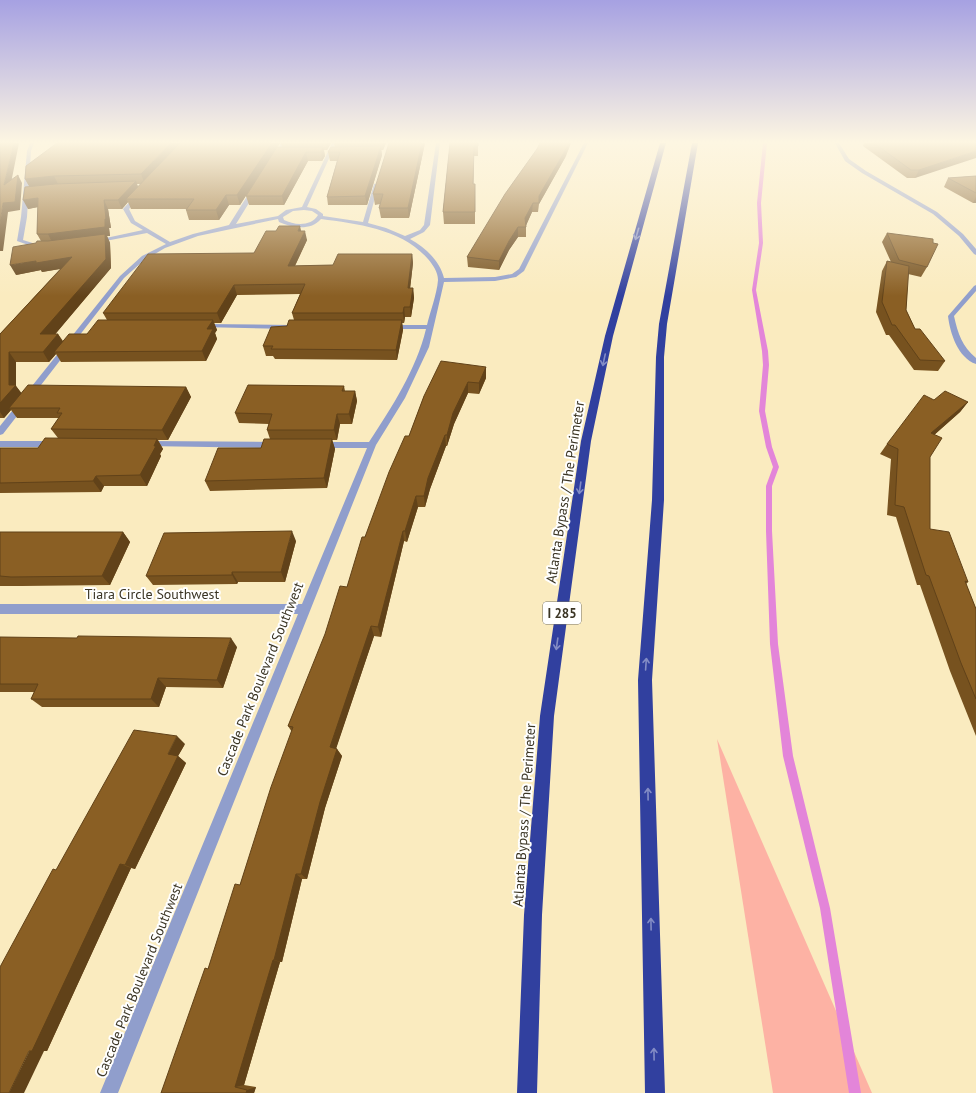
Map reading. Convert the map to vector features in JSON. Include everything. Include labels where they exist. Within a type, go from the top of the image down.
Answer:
[{"type":"highway","name":"Atlanta Bypass / The Perimeter","points":[[527,1093],[534,915],[548,708],[586,441],[610,336],[649,194]]},
{"type":"highway","points":[[655,1093],[645,680],[658,500],[660,357],[664,316],[686,194]]},
{"type":"street","points":[[26,194],[20,241],[37,247],[45,247]]},
{"type":"street","points":[[140,194],[126,209],[133,222],[170,244]]},
{"type":"street","points":[[232,226],[251,194]]},
{"type":"street","points":[[304,208],[310,194]]},
{"type":"street","points":[[365,224],[374,194]]},
{"type":"street","points":[[406,238],[422,231],[427,224],[431,194]]},
{"type":"street","points":[[280,217],[281,221],[286,224],[296,226],[310,223],[320,217],[365,224],[406,238],[415,243],[437,266],[441,280],[495,279],[514,276],[522,270],[560,194]]},
{"type":"street","points":[[902,194],[935,213],[961,235],[976,252]]},
{"type":"street","points":[[0,432],[122,277],[147,256],[187,237],[232,226],[280,217],[289,211],[304,208],[314,210],[321,215],[320,217]]},
{"type":"street","points":[[91,242],[148,231]]},
{"type":"street","name":"Cascade Park Boulevard Southwest","points":[[109,1093],[372,445],[401,398],[425,347],[441,280]]},
{"type":"street","points":[[976,287],[951,316],[954,335],[957,342],[961,349],[976,362]]},
{"type":"street","points":[[84,326],[92,326]]},
{"type":"street","points":[[194,326],[296,327]]},
{"type":"street","points":[[383,327],[430,327]]},
{"type":"street","points":[[0,444],[63,444]]},
{"type":"street","points":[[142,444],[285,444]]},
{"type":"street","points":[[309,445],[372,445]]},
{"type":"street","name":"Tiara Circle Southwest","points":[[0,609],[304,610]]},
{"type":"shaded area","points":[[717,739],[872,1093],[773,1093]]},
{"type":"building","points":[[0,194],[16,194],[15,202],[3,203],[0,224]]},
{"type":"building","points":[[24,194],[124,194],[118,200],[104,200],[106,219],[105,227],[48,234],[37,234],[38,198],[23,200]]},
{"type":"building","points":[[131,194],[238,194],[226,195],[216,210],[186,210],[194,199],[126,199]]},
{"type":"building","points":[[247,194],[283,194],[282,196],[246,196]]},
{"type":"building","points":[[328,194],[366,194],[365,196],[327,197]]},
{"type":"building","points":[[383,194],[411,194],[408,208],[379,208]]},
{"type":"building","points":[[445,194],[475,194],[475,212],[443,212]]},
{"type":"building","points":[[505,194],[540,194],[539,203],[533,203],[525,218],[526,227],[518,227],[499,261],[467,257]]},
{"type":"building","points":[[279,226],[300,226],[298,231],[305,231],[288,266],[333,265],[338,254],[412,254],[408,288],[413,288],[410,307],[404,307],[403,313],[292,313],[305,284],[234,285],[217,313],[103,313],[148,254],[254,253],[266,231],[276,231]]},
{"type":"building","points":[[887,233],[933,239],[933,243],[938,244],[927,267],[899,260]]},
{"type":"building","points":[[105,234],[106,259],[40,334],[58,334],[43,352],[9,352],[9,385],[16,385],[0,403],[0,334],[72,257],[36,263],[36,261],[10,265],[13,247],[36,243],[37,241]]},
{"type":"building","points":[[887,261],[909,266],[906,310],[915,329],[920,329],[945,361],[920,360],[895,325],[892,325],[882,302]]},
{"type":"building","points":[[98,320],[213,320],[207,329],[213,329],[202,351],[54,352],[69,334],[87,334]]},
{"type":"building","points":[[289,320],[402,320],[396,350],[271,349],[273,346],[263,346],[271,327],[287,326]]},
{"type":"building","points":[[441,361],[486,367],[479,383],[468,382],[453,413],[447,435],[445,435],[428,478],[424,496],[416,496],[405,531],[403,531],[378,627],[371,626],[330,747],[337,749],[320,802],[301,874],[296,874],[274,960],[235,1087],[247,1090],[246,1093],[161,1093],[205,968],[208,969],[235,884],[240,885],[271,787],[293,727],[288,726],[325,634],[340,586],[347,587],[362,537],[365,537],[389,472],[405,436],[409,436],[424,396]]},
{"type":"building","points":[[28,385],[186,387],[162,430],[51,429],[62,413],[57,413],[60,408],[9,408]]},
{"type":"building","points":[[248,385],[344,386],[342,391],[355,391],[349,414],[337,414],[334,430],[267,430],[272,414],[235,413]]},
{"type":"building","points":[[945,391],[968,402],[931,433],[942,438],[930,457],[930,529],[949,532],[968,582],[965,581],[976,609],[976,699],[929,576],[926,575],[904,507],[895,505],[898,449],[887,444],[924,395],[934,400]]},
{"type":"building","points":[[45,438],[157,439],[154,446],[156,446],[140,475],[96,476],[93,481],[0,483],[0,448],[38,448]]},
{"type":"building","points":[[264,439],[332,439],[324,478],[205,481],[218,448],[261,448]]},
{"type":"building","points":[[292,531],[281,572],[232,572],[232,575],[146,576],[164,533]]},
{"type":"building","points":[[0,532],[123,532],[102,576],[11,577],[0,576]]},
{"type":"building","points":[[78,636],[231,638],[217,680],[158,678],[151,699],[31,699],[38,684],[0,684],[0,637],[77,638]]},
{"type":"building","points":[[134,730],[177,736],[168,754],[178,756],[125,865],[120,864],[32,1051],[29,1051],[9,1093],[0,1093],[0,967],[53,869],[56,870]]},
{"type":"waterway","points":[[760,194],[761,243],[754,290],[765,351],[766,365],[762,411],[769,447],[776,467],[769,486],[769,531],[774,644],[788,756],[825,908],[855,1093]]}]
